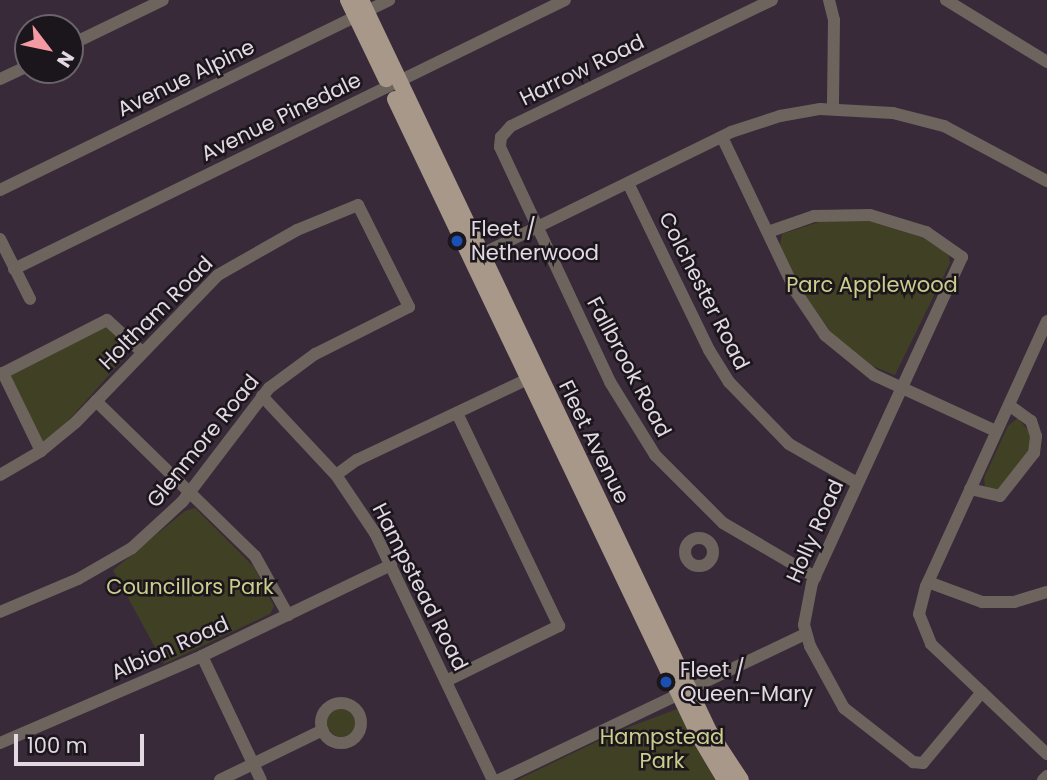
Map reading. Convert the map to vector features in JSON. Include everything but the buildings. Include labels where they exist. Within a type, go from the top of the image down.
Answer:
[{"type":"main road","name":"Fleet Avenue","points":[[348,0],[361,9],[394,84],[725,780]]},
{"type":"main road","name":"Fleet Avenue","points":[[684,691],[724,760],[741,780]]},
{"type":"street","points":[[84,38],[163,0]]},
{"type":"street","name":"Avenue Alpine","points":[[0,190],[361,9],[389,0]]},
{"type":"street","name":"Avenue Pinedale","points":[[15,269],[565,0]]},
{"type":"street","name":"Harrow Road","points":[[536,227],[502,153],[500,142],[507,129],[772,0]]},
{"type":"street","points":[[829,0],[834,20],[834,108]]},
{"type":"street","points":[[946,0],[1047,62]]},
{"type":"street","points":[[478,256],[722,137],[772,118],[834,108],[893,113],[944,126],[1047,181]]},
{"type":"street","points":[[722,137],[796,292],[825,335],[859,365],[901,388],[996,432]]},
{"type":"street","name":"Colchester Road","points":[[628,183],[709,350],[729,382],[789,444],[858,483]]},
{"type":"street","name":"Holtham Road","points":[[0,475],[41,452],[96,401],[205,285],[234,264],[358,205]]},
{"type":"street","name":"Glenmore Road","points":[[0,612],[116,559],[191,492],[262,396],[315,354],[409,307],[358,205]]},
{"type":"street","name":"Holly Road","points":[[768,232],[792,221],[853,214],[905,222],[955,249],[962,257],[815,577],[806,603],[805,634]]},
{"type":"street","name":"Fallbrook Road","points":[[536,227],[629,418],[665,467],[723,523],[815,577]]},
{"type":"street","points":[[0,239],[30,299]]},
{"type":"street","points":[[41,452],[3,373],[107,320],[142,352]]},
{"type":"street","points":[[1047,321],[928,582],[919,610],[923,633],[1047,754]]},
{"type":"street","points":[[336,475],[534,376]]},
{"type":"street","name":"Hampstead Road","points":[[262,396],[336,475],[391,565],[493,780]]},
{"type":"street","points":[[96,401],[255,556],[288,615]]},
{"type":"street","points":[[970,489],[1000,496],[1034,453],[1036,436],[1031,421],[1009,405]]},
{"type":"street","points":[[446,681],[559,626],[457,413]]},
{"type":"street","points":[[708,541],[723,523]]},
{"type":"street","name":"Albion Road","points":[[1,740],[202,656],[391,565]]},
{"type":"street","points":[[928,582],[982,602],[1014,602],[1047,592]]},
{"type":"street","points":[[499,780],[805,634],[844,708],[912,762],[923,763],[982,692]]},
{"type":"street","points":[[202,656],[261,780]]},
{"type":"street","points":[[220,780],[323,730]]},
{"type":"street","points":[[1044,780],[1047,776]]},
{"type":"green space","name":"Parc Applewood","points":[[822,221],[872,221],[930,240],[949,255],[950,263],[895,375],[865,363],[832,334],[801,290],[780,245],[782,234]]},
{"type":"green space","points":[[107,320],[125,344],[126,356],[41,451],[3,373]]},
{"type":"green space","points":[[1018,418],[1031,434],[1028,457],[1000,491],[985,488],[984,478],[1008,426]]},
{"type":"green space","name":"Councillors Park","points":[[195,508],[254,567],[274,606],[270,614],[164,664],[113,570],[185,511]]},
{"type":"green space","points":[[342,707],[348,708],[356,716],[356,728],[348,736],[342,737],[336,736],[328,728],[327,722],[328,716],[336,708]]},
{"type":"green space","name":"Hampstead Park","points":[[677,709],[717,780],[517,780],[621,730]]},
{"type":"place","name":"Fleet / Netherwood","points":[[457,241]]},
{"type":"place","name":"Fleet / Queen-Mary","points":[[666,682]]}]
